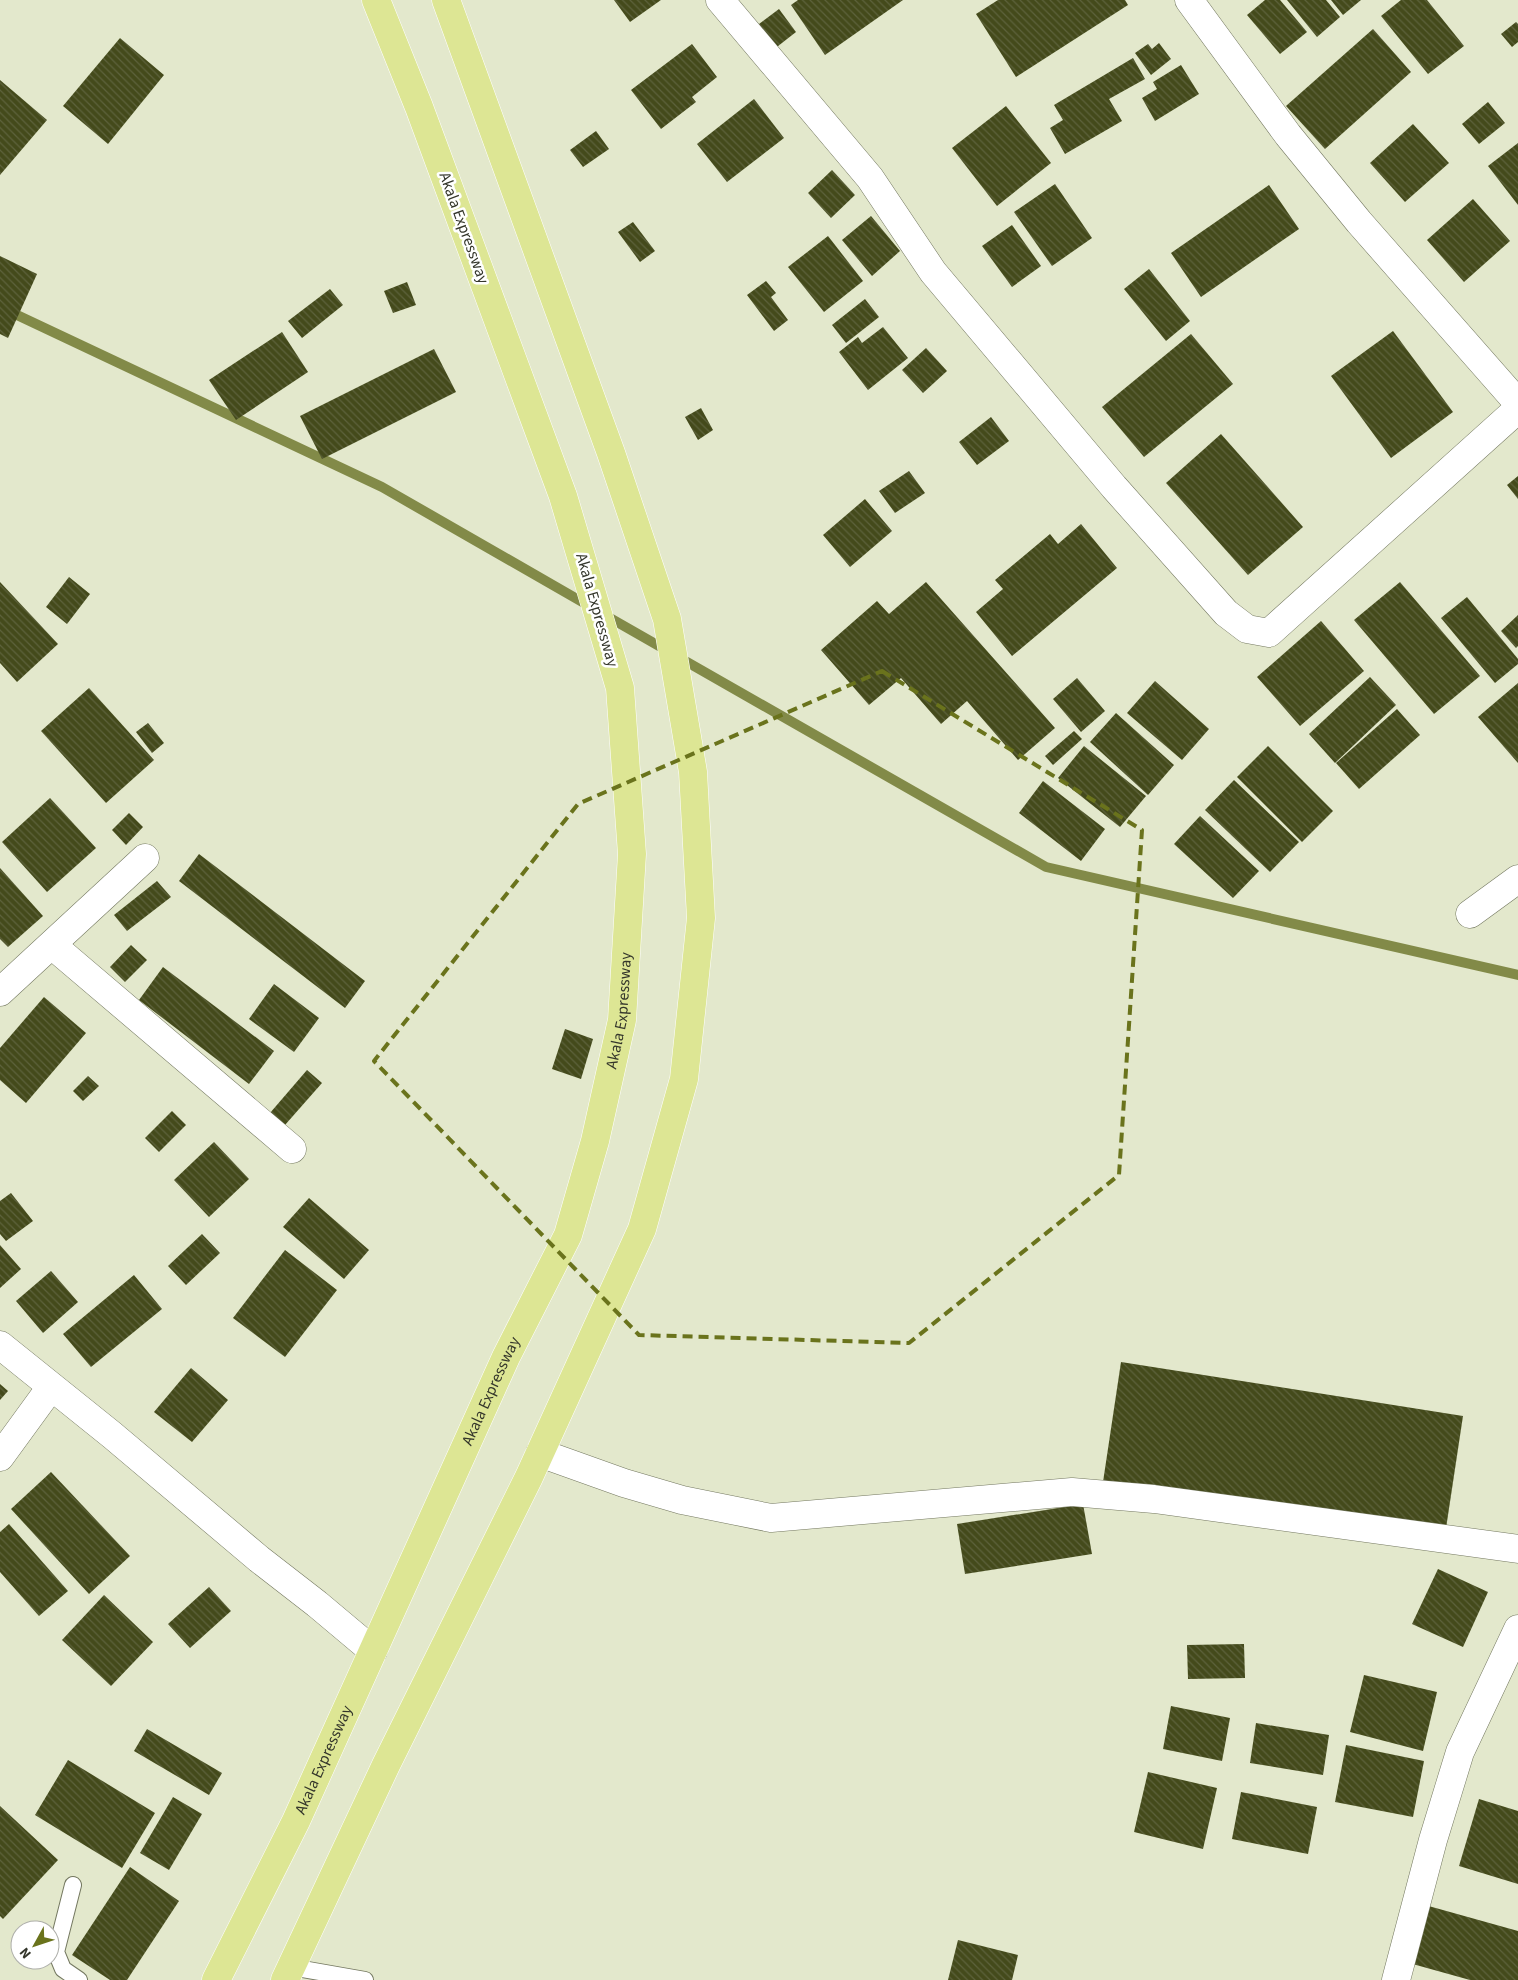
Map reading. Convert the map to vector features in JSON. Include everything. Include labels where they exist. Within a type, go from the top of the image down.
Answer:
[{"type":"main road","name":"Akala Expressway","points":[[216,1980],[296,1821],[506,1357],[568,1235],[595,1141],[622,1020],[632,854],[618,682],[563,496],[422,116],[376,0]]},
{"type":"main road","points":[[288,1974],[386,1764],[540,1453],[642,1229],[684,1079],[701,918],[693,772],[667,619],[611,453],[446,0]]},
{"type":"street","points":[[720,0],[870,178],[939,279],[1114,487],[1226,613],[1247,629],[1269,632],[1518,409]]},
{"type":"street","points":[[1189,0],[1288,135],[1359,222],[1518,403]]},
{"type":"street","points":[[0,992],[145,858]]},
{"type":"street","points":[[1470,914],[1518,879]]},
{"type":"street","points":[[52,945],[292,1149]]},
{"type":"street","points":[[0,1345],[112,1434],[258,1559],[317,1604],[373,1651]]},
{"type":"street","points":[[0,1457],[51,1387]]},
{"type":"street","points":[[540,1453],[624,1483],[682,1500],[771,1518],[1072,1492],[1163,1501],[1518,1549]]},
{"type":"street","points":[[1396,1980],[1433,1840],[1460,1752],[1518,1629]]},
{"type":"lane","points":[[73,1885],[56,1952],[63,1969],[79,1980]]},
{"type":"lane","points":[[288,1974],[362,1980]]},
{"type":"highlighted area","points":[[882,671],[1142,830],[1119,1175],[909,1343],[639,1335],[374,1061],[578,804]]},
{"type":"building","points":[[614,0],[661,0],[630,22]]},
{"type":"building","points":[[798,0],[903,0],[825,55],[791,5]]},
{"type":"building","points":[[998,0],[1125,0],[1128,5],[1016,77],[976,14]]},
{"type":"building","points":[[1265,0],[1280,0],[1307,32],[1280,54],[1247,15]]},
{"type":"building","points":[[1287,0],[1326,0],[1340,17],[1317,37]]},
{"type":"building","points":[[1331,0],[1361,0],[1343,15]]},
{"type":"building","points":[[1401,0],[1427,0],[1464,46],[1428,74],[1381,16]]},
{"type":"building","points":[[779,9],[796,32],[773,50],[755,27]]},
{"type":"building","points":[[1516,22],[1518,24],[1518,42],[1512,47],[1501,34]]},
{"type":"building","points":[[1373,29],[1411,72],[1325,149],[1286,106]]},
{"type":"building","points":[[120,38],[164,75],[108,144],[63,106]]},
{"type":"building","points":[[1159,43],[1171,59],[1151,75],[1135,53],[1148,44],[1152,49]]},
{"type":"building","points":[[692,44],[717,77],[692,97],[696,102],[661,129],[631,90]]},
{"type":"building","points":[[1133,58],[1145,79],[1109,99],[1122,121],[1065,154],[1050,128],[1063,120],[1054,105]]},
{"type":"building","points":[[1181,65],[1199,94],[1155,121],[1142,98],[1157,89],[1153,82]]},
{"type":"building","points":[[0,80],[47,120],[0,175]]},
{"type":"building","points":[[754,99],[784,138],[727,182],[697,144]]},
{"type":"building","points":[[1488,102],[1505,123],[1479,144],[1462,124]]},
{"type":"building","points":[[1006,106],[1051,163],[997,206],[952,148]]},
{"type":"building","points":[[1413,124],[1449,163],[1405,202],[1370,163]]},
{"type":"building","points":[[596,131],[609,149],[583,167],[570,150]]},
{"type":"building","points":[[1518,143],[1518,205],[1488,166]]},
{"type":"building","points":[[832,170],[855,195],[831,218],[808,193]]},
{"type":"building","points":[[1055,184],[1092,238],[1052,266],[1014,212]]},
{"type":"building","points":[[1269,185],[1299,229],[1201,297],[1171,253]]},
{"type":"building","points":[[1473,199],[1510,241],[1464,282],[1427,240]]},
{"type":"building","points":[[871,216],[900,251],[872,276],[842,240]]},
{"type":"building","points":[[633,222],[655,251],[640,262],[618,232]]},
{"type":"building","points":[[1012,225],[1041,266],[1012,287],[982,246]]},
{"type":"building","points":[[828,236],[863,281],[824,312],[788,267]]},
{"type":"building","points":[[0,256],[37,274],[8,338],[0,334]]},
{"type":"building","points":[[1149,269],[1190,321],[1166,341],[1124,289]]},
{"type":"building","points":[[766,281],[776,293],[771,297],[788,320],[774,331],[747,295]]},
{"type":"building","points":[[407,282],[416,305],[393,313],[384,291]]},
{"type":"building","points":[[330,289],[343,305],[302,338],[288,321]]},
{"type":"building","points":[[865,299],[879,317],[846,343],[832,325]]},
{"type":"building","points":[[883,327],[908,358],[868,390],[839,352],[858,337],[862,343]]},
{"type":"building","points":[[1393,331],[1453,412],[1391,458],[1331,376]]},
{"type":"building","points":[[282,332],[308,372],[236,420],[209,380]]},
{"type":"building","points":[[1191,334],[1233,384],[1144,457],[1102,407]]},
{"type":"building","points":[[926,348],[947,371],[923,393],[902,370]]},
{"type":"building","points":[[434,349],[456,392],[322,459],[300,416]]},
{"type":"building","points":[[701,408],[713,430],[698,440],[685,417]]},
{"type":"building","points":[[991,417],[1009,441],[977,465],[959,442]]},
{"type":"building","points":[[1221,434],[1303,527],[1248,575],[1166,483]]},
{"type":"building","points":[[909,471],[925,493],[895,513],[879,491]]},
{"type":"building","points":[[1518,476],[1518,499],[1507,485]]},
{"type":"building","points":[[865,499],[892,531],[850,567],[823,535]]},
{"type":"building","points":[[1081,524],[1117,568],[1012,656],[976,612],[1003,589],[995,580],[1050,534],[1058,544]]},
{"type":"building","points":[[69,577],[90,594],[67,624],[46,607]]},
{"type":"building","points":[[0,582],[58,644],[17,682],[0,663]]},
{"type":"building","points":[[926,582],[1055,728],[1018,760],[967,701],[941,724],[901,678],[869,705],[821,650],[877,601],[889,614]]},
{"type":"building","points":[[1400,582],[1480,676],[1434,714],[1354,620]]},
{"type":"building","points":[[1467,597],[1518,659],[1518,664],[1495,683],[1441,618]]},
{"type":"building","points":[[1518,615],[1518,646],[1516,648],[1501,631]]},
{"type":"building","points":[[1321,621],[1364,671],[1300,726],[1257,677]]},
{"type":"building","points":[[1370,677],[1396,705],[1335,763],[1309,734]]},
{"type":"building","points":[[1077,678],[1105,711],[1081,732],[1053,699]]},
{"type":"building","points":[[1155,681],[1209,729],[1182,760],[1127,713]]},
{"type":"building","points":[[1518,683],[1518,763],[1478,717]]},
{"type":"building","points":[[89,688],[154,760],[106,803],[41,731]]},
{"type":"building","points":[[1397,709],[1420,735],[1359,789],[1336,763]]},
{"type":"building","points":[[1116,713],[1174,765],[1148,795],[1090,742]]},
{"type":"building","points":[[148,723],[164,743],[152,753],[136,732]]},
{"type":"building","points":[[1074,731],[1082,739],[1053,765],[1045,756]]},
{"type":"building","points":[[1084,746],[1146,796],[1120,827],[1058,778]]},
{"type":"building","points":[[1268,746],[1333,811],[1302,842],[1237,777]]},
{"type":"building","points":[[1234,780],[1299,842],[1270,872],[1205,810]]},
{"type":"building","points":[[1043,781],[1105,829],[1081,861],[1019,813]]},
{"type":"building","points":[[50,798],[96,848],[47,892],[2,842]]},
{"type":"building","points":[[129,813],[143,827],[126,845],[112,830]]},
{"type":"building","points":[[1200,816],[1259,871],[1233,898],[1174,844]]},
{"type":"building","points":[[199,854],[365,981],[345,1008],[179,881]]},
{"type":"building","points":[[0,868],[43,916],[8,947],[0,939]]},
{"type":"building","points":[[157,881],[171,897],[127,931],[114,915]]},
{"type":"building","points":[[131,945],[147,960],[125,982],[110,967]]},
{"type":"building","points":[[163,967],[274,1051],[249,1084],[139,1000]]},
{"type":"building","points":[[274,984],[319,1018],[294,1052],[249,1019]]},
{"type":"building","points":[[44,997],[86,1033],[26,1103],[0,1080],[0,1048]]},
{"type":"building","points":[[565,1029],[593,1039],[581,1079],[552,1069]]},
{"type":"building","points":[[307,1070],[322,1083],[285,1125],[270,1113]]},
{"type":"building","points":[[88,1076],[99,1086],[83,1101],[73,1091]]},
{"type":"building","points":[[172,1111],[186,1125],[159,1152],[145,1138]]},
{"type":"building","points":[[214,1142],[249,1179],[209,1217],[174,1180]]},
{"type":"building","points":[[11,1193],[33,1221],[6,1241],[0,1234],[0,1201]]},
{"type":"building","points":[[309,1198],[369,1250],[344,1279],[283,1227]]},
{"type":"building","points":[[202,1234],[220,1253],[186,1285],[168,1266]]},
{"type":"building","points":[[0,1245],[21,1269],[0,1288]]},
{"type":"building","points":[[285,1250],[337,1290],[285,1357],[233,1318]]},
{"type":"building","points":[[51,1271],[78,1302],[43,1333],[16,1301]]},
{"type":"building","points":[[134,1275],[162,1309],[91,1367],[63,1334]]},
{"type":"building","points":[[1121,1362],[1463,1416],[1445,1535],[1103,1482]]},
{"type":"building","points":[[191,1368],[228,1400],[192,1442],[154,1412]]},
{"type":"building","points":[[0,1384],[8,1391],[0,1400]]},
{"type":"building","points":[[51,1472],[130,1556],[89,1594],[11,1509]]},
{"type":"building","points":[[1083,1504],[1092,1554],[965,1574],[957,1524]]},
{"type":"building","points":[[9,1524],[68,1591],[39,1616],[0,1572],[0,1532]]},
{"type":"building","points":[[1438,1569],[1488,1592],[1463,1647],[1412,1624]]},
{"type":"building","points":[[209,1587],[231,1611],[190,1648],[168,1624]]},
{"type":"building","points":[[104,1595],[153,1642],[111,1686],[62,1640]]},
{"type":"building","points":[[1244,1644],[1245,1678],[1188,1679],[1187,1645]]},
{"type":"building","points":[[1364,1675],[1437,1692],[1423,1751],[1350,1732]]},
{"type":"building","points":[[1171,1706],[1230,1718],[1222,1761],[1163,1749]]},
{"type":"building","points":[[1256,1723],[1329,1735],[1323,1775],[1250,1763]]},
{"type":"building","points":[[147,1729],[222,1773],[209,1795],[134,1751]]},
{"type":"building","points":[[1346,1745],[1424,1761],[1413,1817],[1335,1802]]},
{"type":"building","points":[[68,1760],[155,1813],[122,1868],[35,1815]]},
{"type":"building","points":[[1148,1772],[1217,1788],[1203,1849],[1134,1832]]},
{"type":"building","points":[[1241,1792],[1317,1807],[1308,1854],[1232,1839]]},
{"type":"building","points":[[173,1797],[202,1814],[169,1870],[140,1853]]},
{"type":"building","points":[[1479,1799],[1518,1811],[1518,1884],[1459,1866]]},
{"type":"building","points":[[0,1806],[58,1860],[3,1919],[0,1916]]},
{"type":"building","points":[[130,1867],[179,1901],[127,1980],[110,1980],[72,1955]]},
{"type":"building","points":[[1425,1905],[1518,1931],[1518,1980],[1470,1980],[1409,1963]]},
{"type":"building","points":[[958,1940],[1018,1955],[1012,1980],[948,1980]]},
{"type":"waterway","points":[[0,307],[382,487],[591,607]]},
{"type":"waterway","points":[[603,614],[1046,867],[1518,975]]}]
